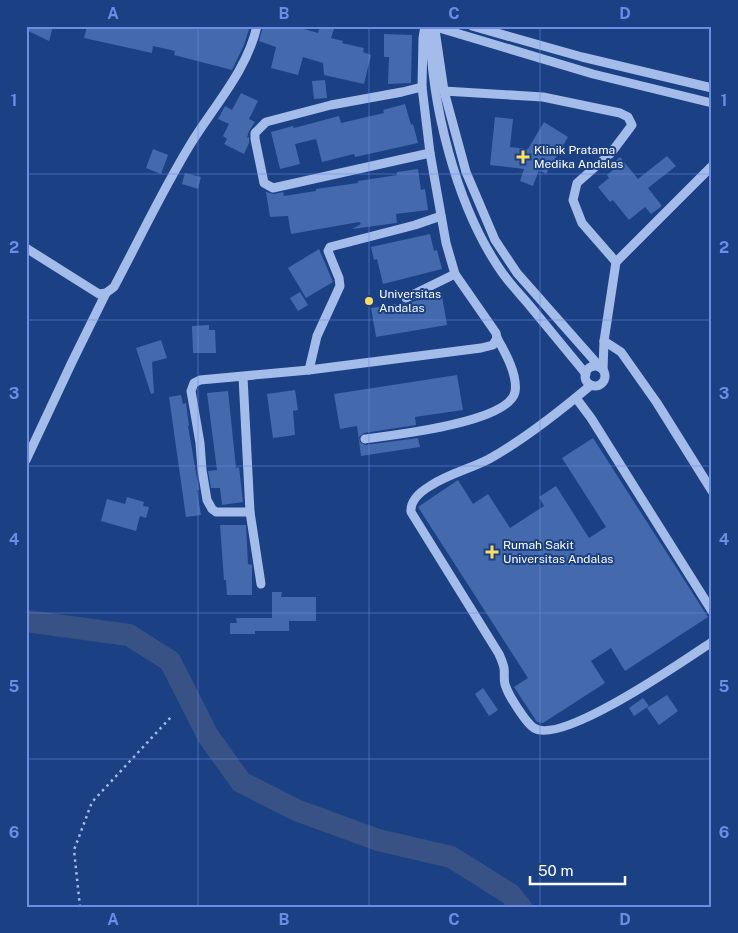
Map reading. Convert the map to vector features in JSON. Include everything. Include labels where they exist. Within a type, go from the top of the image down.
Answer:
[{"type":"street","points":[[26,460],[106,293],[114,287],[172,174],[252,48],[257,26]]},
{"type":"street","points":[[472,26],[582,57],[712,88]]},
{"type":"street","points":[[365,439],[474,419],[501,409],[512,400],[515,391],[510,362],[496,333],[456,274],[446,243],[430,153],[422,87],[423,38],[432,27]]},
{"type":"street","points":[[432,27],[444,91],[466,172],[495,240],[523,280],[601,369],[605,379],[595,386],[587,382],[586,374],[500,269],[469,212],[460,190],[448,149],[435,88],[432,27]]},
{"type":"street","points":[[432,27],[593,74],[712,103]]},
{"type":"street","points":[[684,96],[686,82]]},
{"type":"street","points":[[422,87],[266,122],[255,133],[255,139],[264,183],[274,188],[430,153]]},
{"type":"street","points":[[444,91],[543,97],[620,113],[628,117],[632,125],[611,153],[577,183],[573,200],[582,223],[616,262]]},
{"type":"street","points":[[601,369],[616,262],[712,166]]},
{"type":"street","points":[[309,370],[317,336],[340,286],[339,278],[328,251],[330,247],[441,216]]},
{"type":"street","points":[[26,248],[99,294],[106,293]]},
{"type":"street","points":[[406,298],[456,274]]},
{"type":"street","points":[[250,512],[216,512],[212,510],[207,500],[200,443],[190,391],[194,382],[309,370],[480,348],[492,345],[497,338]]},
{"type":"street","points":[[604,341],[621,352],[657,403],[712,491]]},
{"type":"street","points":[[586,374],[591,367],[601,369]]},
{"type":"street","points":[[243,377],[250,512],[261,584]]},
{"type":"street","points":[[591,385],[533,431],[489,458],[430,486],[410,504],[411,512],[499,654],[504,666],[506,688],[534,728],[550,731],[574,723],[609,707],[712,642]]},
{"type":"street","points":[[576,398],[591,418],[712,611]]},
{"type":"path","points":[[80,907],[74,850],[92,802],[171,717]]},
{"type":"building","points":[[26,26],[53,26],[49,41],[26,30]]},
{"type":"building","points":[[87,26],[250,26],[244,45],[232,70],[174,55],[175,51],[153,46],[152,53],[84,38]]},
{"type":"building","points":[[263,26],[294,26],[318,33],[320,26],[335,26],[331,38],[343,41],[342,43],[364,48],[363,52],[371,55],[364,84],[324,75],[323,63],[303,57],[298,75],[271,68],[276,47],[259,41]]},
{"type":"building","points":[[384,34],[412,35],[411,83],[388,84],[389,57],[384,57]]},
{"type":"building","points":[[325,80],[327,98],[314,99],[312,81]]},
{"type":"building","points":[[241,93],[258,101],[249,119],[255,122],[249,131],[247,138],[249,137],[249,143],[244,154],[224,144],[227,139],[223,136],[229,124],[218,119],[225,106],[232,110]]},
{"type":"building","points":[[405,104],[418,143],[355,157],[354,154],[322,162],[316,139],[295,144],[300,164],[280,169],[271,132],[339,116],[341,123],[384,113],[383,110]]},
{"type":"building","points":[[495,117],[513,119],[510,147],[528,149],[544,122],[568,137],[546,174],[539,170],[533,186],[520,181],[524,169],[490,165]]},
{"type":"building","points":[[153,149],[168,155],[161,174],[146,168]]},
{"type":"building","points":[[667,156],[676,166],[648,188],[662,206],[651,214],[645,207],[629,220],[613,200],[610,202],[598,187],[609,178],[607,175],[614,169],[611,165],[620,157],[638,179]]},
{"type":"building","points":[[418,169],[421,190],[425,189],[428,210],[396,214],[397,223],[352,229],[361,224],[359,222],[291,234],[288,216],[270,217],[266,192],[274,194],[283,192],[284,196],[358,183],[358,181],[397,175],[397,172]]},
{"type":"building","points":[[185,173],[201,177],[198,189],[182,184]]},
{"type":"building","points":[[430,234],[434,251],[437,250],[442,269],[383,284],[377,259],[374,260],[371,247]]},
{"type":"building","points":[[319,249],[333,282],[306,298],[288,268]]},
{"type":"building","points":[[300,292],[308,305],[298,311],[290,298]]},
{"type":"building","points":[[442,296],[447,325],[376,337],[371,308],[406,304]]},
{"type":"building","points":[[209,325],[209,330],[215,330],[216,353],[193,353],[192,326]]},
{"type":"building","points":[[161,340],[167,358],[152,362],[154,393],[151,394],[136,348]]},
{"type":"building","points":[[457,375],[463,410],[415,417],[416,425],[364,433],[359,437],[360,442],[365,445],[418,438],[420,447],[361,456],[357,426],[340,429],[334,394]]},
{"type":"building","points":[[295,390],[298,410],[293,411],[295,435],[273,438],[267,394]]},
{"type":"building","points":[[228,391],[236,468],[239,467],[243,502],[222,505],[220,488],[211,488],[208,471],[217,470],[207,393]]},
{"type":"building","points":[[181,395],[183,404],[186,403],[201,515],[186,517],[169,397]]},
{"type":"building","points":[[593,438],[708,617],[625,671],[611,648],[591,661],[605,683],[543,723],[537,722],[514,687],[528,678],[418,507],[458,480],[473,504],[488,494],[510,528],[544,506],[539,497],[556,486],[589,538],[606,527],[562,458]]},
{"type":"building","points":[[127,497],[144,502],[143,506],[149,507],[146,518],[140,516],[136,531],[101,521],[107,499],[125,504]]},
{"type":"building","points":[[220,525],[246,525],[248,564],[252,565],[252,595],[227,595]]},
{"type":"building","points":[[272,592],[282,592],[281,597],[316,597],[316,621],[289,621],[289,631],[255,631],[255,634],[230,634],[230,623],[237,623],[236,618],[272,618]]},
{"type":"building","points":[[483,688],[498,710],[489,716],[475,694]]},
{"type":"building","points":[[667,695],[678,711],[659,725],[647,708]]},
{"type":"building","points":[[643,698],[649,706],[634,716],[629,708]]},
{"type":"waterway","points":[[26,621],[129,635],[170,661],[208,736],[241,782],[296,810],[378,840],[451,857],[510,894],[521,907]]},
{"type":"place","name":"Klinik Pratama Medika Andalas","points":[[523,157]]},
{"type":"place","name":"Universitas Andalas","points":[[369,301]]},
{"type":"place","name":"Rumah Sakit Universitas Andalas","points":[[492,552]]}]
